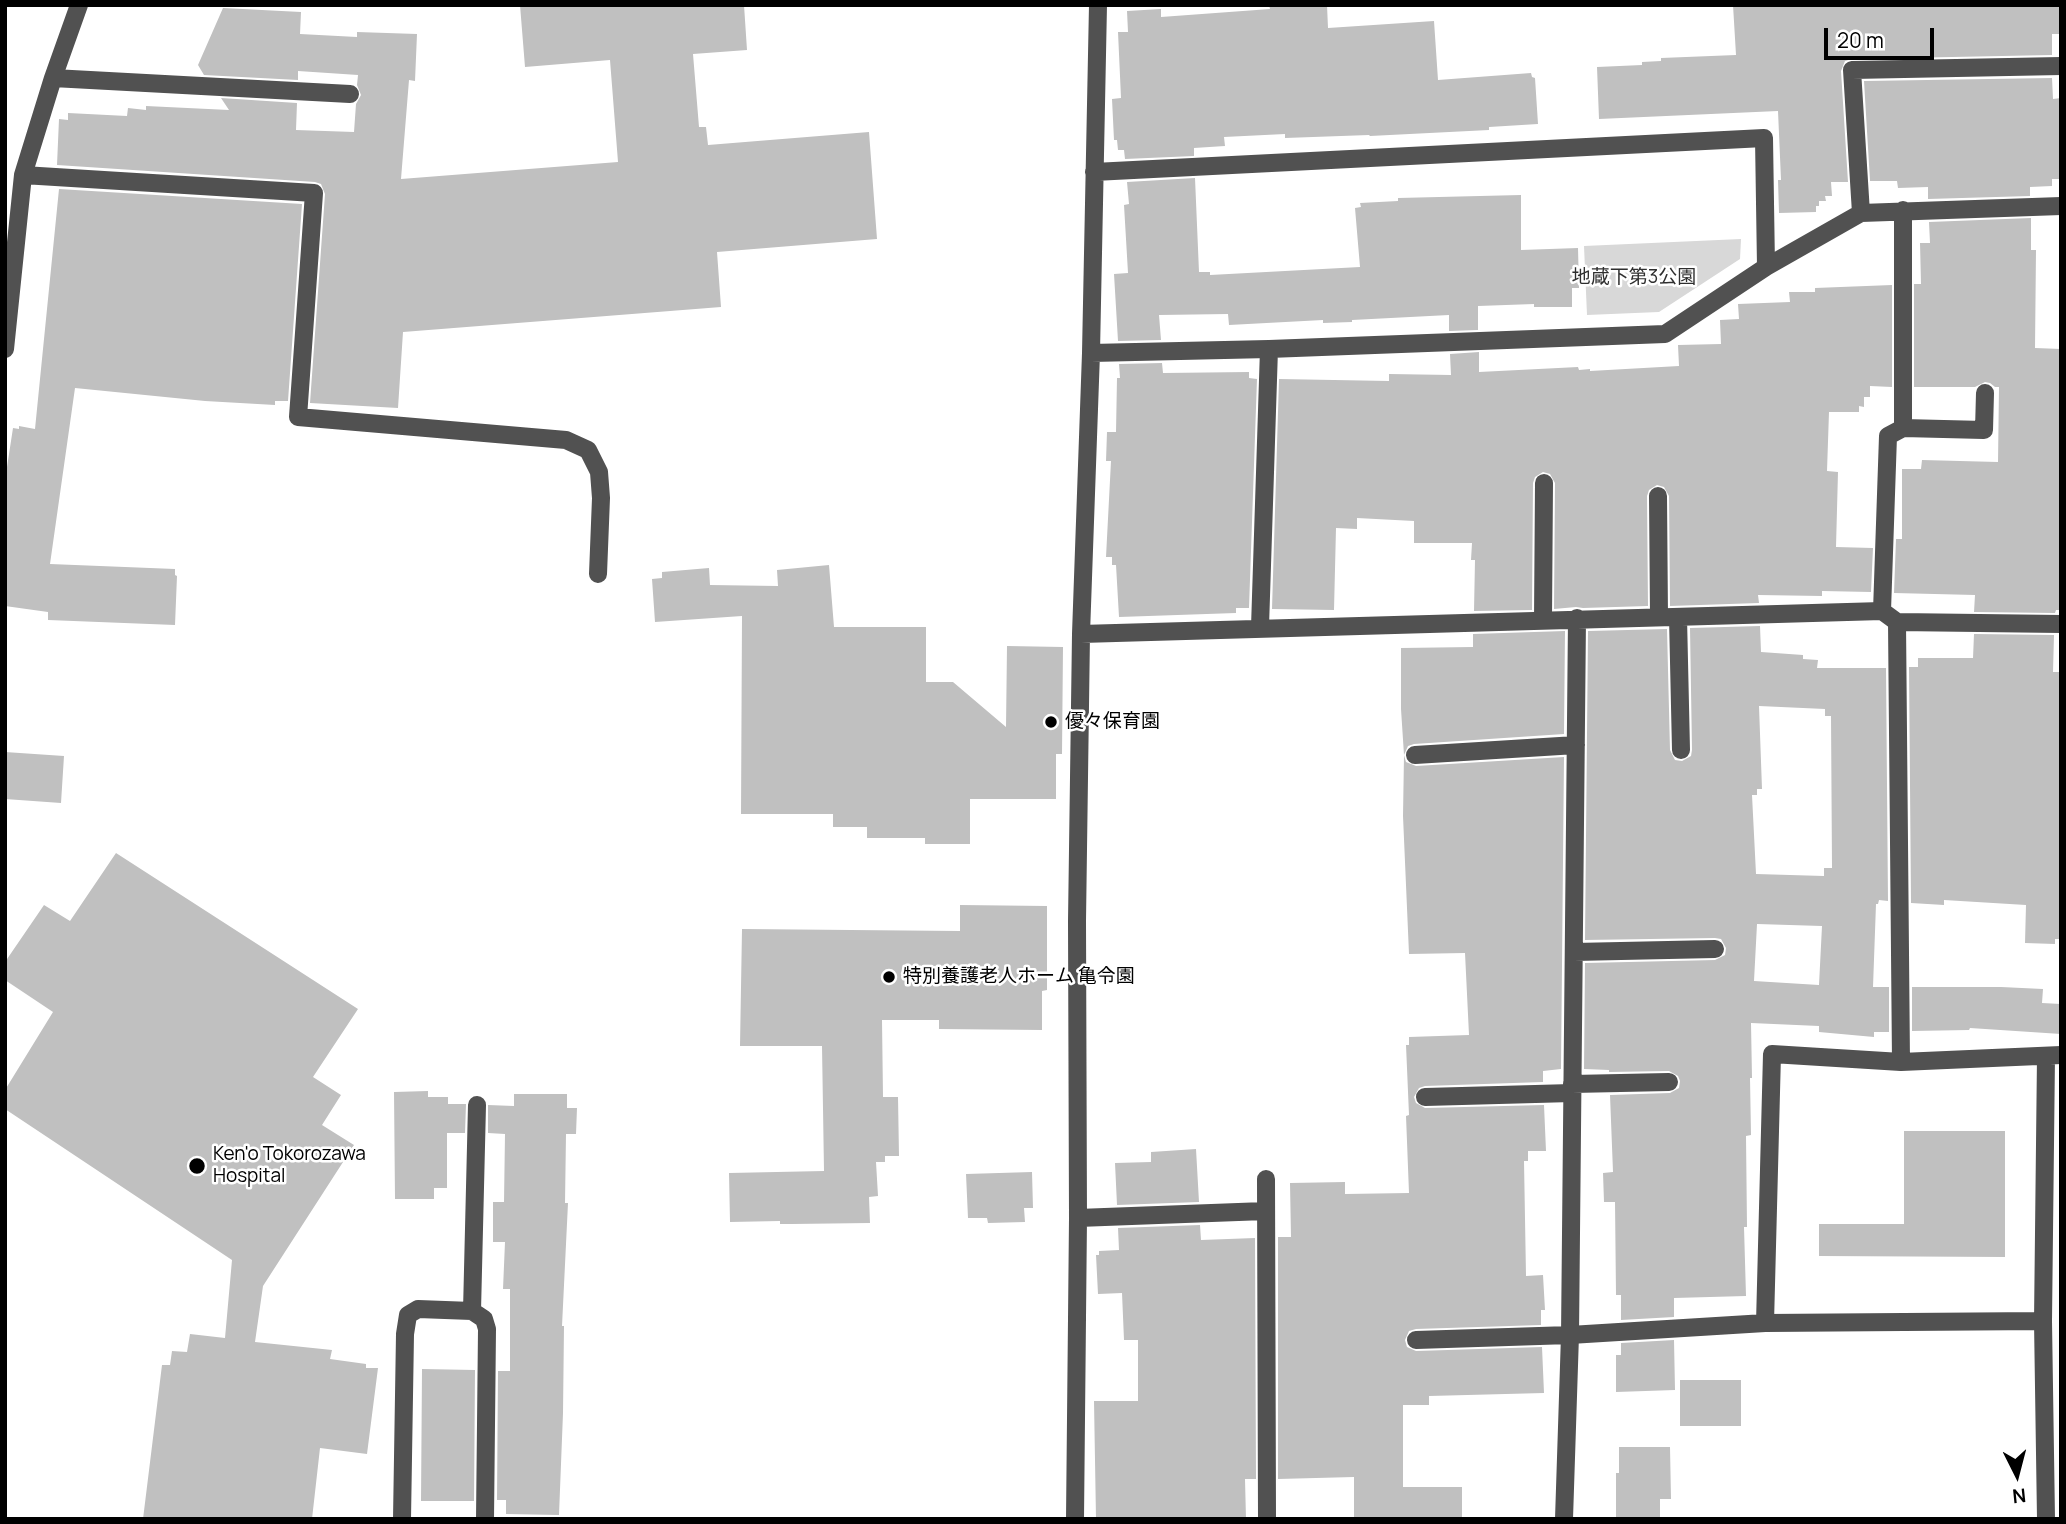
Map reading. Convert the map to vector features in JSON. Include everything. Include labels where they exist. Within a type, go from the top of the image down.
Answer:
[{"type":"street","points":[[5,349],[23,175],[52,78],[79,5]]},
{"type":"street","points":[[1075,1519],[1081,634],[1091,353],[1098,5]]},
{"type":"street","points":[[1861,213],[1852,70],[2061,66]]},
{"type":"street","points":[[52,78],[350,94]]},
{"type":"street","points":[[1094,172],[1764,138],[1766,267]]},
{"type":"street","points":[[23,175],[314,193],[298,417],[566,440],[588,450],[598,472],[600,485],[598,574]]},
{"type":"street","points":[[1091,353],[1665,334],[1766,267],[1861,213],[2061,206]]},
{"type":"street","points":[[1903,210],[1903,428]]},
{"type":"street","points":[[1260,627],[1269,349]]},
{"type":"street","points":[[1901,1062],[1888,436],[1903,428],[1984,430],[1985,393]]},
{"type":"street","points":[[1543,619],[1544,483]]},
{"type":"street","points":[[1658,496],[1659,617]]},
{"type":"street","points":[[1081,634],[1659,617],[1890,616],[2061,624]]},
{"type":"street","points":[[1678,617],[1681,750]]},
{"type":"street","points":[[1564,1519],[1570,1335],[1577,618]]},
{"type":"street","points":[[1415,755],[1576,745]]},
{"type":"street","points":[[1574,952],[1715,949]]},
{"type":"street","points":[[1765,1323],[1772,1054],[1901,1062],[2054,1056],[2053,1174],[2043,1321],[2046,1519]]},
{"type":"street","points":[[1425,1097],[1670,1082]]},
{"type":"street","points":[[472,1311],[477,1105]]},
{"type":"street","points":[[1265,1179],[1267,1519]]},
{"type":"street","points":[[1078,1218],[1265,1211]]},
{"type":"street","points":[[402,1519],[405,1334],[408,1315],[418,1309],[472,1311],[484,1319],[487,1329],[485,1519]]},
{"type":"street","points":[[1416,1340],[1570,1335],[1765,1323],[2043,1321]]},
{"type":"green space","name":"地蔵下第3公園","points":[[1741,239],[1740,259],[1659,312],[1587,315],[1584,246]]},
{"type":"building","points":[[520,5],[744,5],[747,50],[693,54],[699,127],[706,127],[708,145],[869,132],[877,239],[717,252],[721,307],[403,332],[398,408],[310,403],[325,194],[321,184],[57,165],[59,119],[68,120],[68,113],[127,116],[128,108],[146,110],[146,106],[229,110],[221,98],[297,103],[296,130],[354,132],[356,104],[361,95],[357,85],[358,75],[298,71],[298,80],[204,75],[198,65],[223,8],[301,12],[300,34],[357,37],[357,32],[417,34],[415,81],[409,80],[401,179],[618,162],[610,60],[525,67]]},
{"type":"building","points":[[1269,5],[1327,5],[1328,28],[1434,21],[1438,80],[1531,73],[1535,78],[1538,124],[1489,127],[1489,130],[1370,136],[1285,138],[1285,134],[1224,137],[1225,146],[1194,148],[1194,156],[1125,159],[1124,150],[1118,150],[1117,140],[1114,140],[1112,99],[1121,98],[1118,32],[1128,32],[1127,11],[1161,9],[1161,17],[1270,9]]},
{"type":"building","points":[[1733,5],[2061,5],[2061,34],[2052,34],[2052,55],[1845,61],[1841,71],[1848,182],[1831,182],[1832,196],[1825,196],[1826,201],[1819,201],[1816,212],[1779,213],[1778,180],[1781,180],[1778,111],[1599,119],[1597,67],[1642,65],[1642,62],[1661,61],[1661,58],[1736,55]]},
{"type":"building","points":[[2052,78],[2053,99],[2061,98],[2061,179],[2052,179],[2052,186],[2030,187],[2030,196],[1928,199],[1928,187],[1898,188],[1897,181],[1870,181],[1864,81]]},
{"type":"building","points":[[1195,178],[1199,272],[1210,272],[1210,275],[1360,267],[1355,208],[1361,207],[1360,203],[1398,201],[1398,198],[1521,195],[1521,250],[1578,248],[1579,288],[1572,288],[1572,307],[1534,307],[1534,304],[1478,306],[1478,330],[1449,331],[1449,315],[1352,322],[1323,323],[1323,320],[1229,325],[1228,314],[1159,315],[1161,340],[1118,341],[1114,274],[1128,273],[1124,205],[1129,204],[1127,182]]},
{"type":"building","points":[[59,189],[302,204],[288,401],[275,401],[275,405],[205,401],[75,388],[50,564],[175,569],[175,625],[48,620],[48,612],[5,606],[5,480],[13,428],[19,429],[19,426],[35,429]]},
{"type":"building","points":[[2031,218],[2031,250],[2036,250],[2035,348],[2061,349],[2061,610],[2056,610],[2055,613],[1974,612],[1975,595],[1894,593],[1896,539],[1902,539],[1902,469],[1921,469],[1922,460],[1998,462],[1999,387],[1985,382],[1975,387],[1914,387],[1914,284],[1921,284],[1920,243],[1930,243],[1929,222]]},
{"type":"building","points":[[1892,285],[1892,387],[1870,386],[1870,397],[1864,397],[1864,407],[1859,406],[1859,412],[1829,412],[1827,471],[1838,472],[1836,547],[1873,548],[1871,592],[1822,591],[1822,596],[1758,595],[1759,603],[1670,606],[1669,496],[1664,487],[1657,485],[1649,490],[1647,496],[1648,606],[1554,609],[1555,483],[1550,474],[1543,472],[1535,477],[1533,483],[1532,610],[1474,611],[1475,560],[1471,560],[1472,543],[1414,543],[1414,521],[1357,518],[1357,529],[1336,528],[1334,610],[1272,609],[1279,379],[1389,381],[1389,374],[1451,375],[1450,354],[1479,352],[1479,372],[1578,367],[1579,370],[1590,371],[1679,366],[1678,345],[1721,344],[1720,320],[1739,319],[1738,304],[1790,302],[1789,292],[1815,292],[1815,288]]},
{"type":"building","points":[[1162,363],[1163,373],[1249,372],[1249,378],[1257,379],[1249,608],[1236,608],[1236,613],[1119,617],[1116,565],[1112,565],[1112,557],[1106,557],[1111,461],[1106,461],[1107,432],[1116,432],[1119,364]]},
{"type":"building","points":[[829,565],[834,627],[926,627],[926,682],[953,682],[1006,727],[1007,646],[1063,647],[1062,754],[1056,754],[1056,799],[970,799],[970,844],[925,844],[925,838],[867,838],[867,827],[833,827],[833,814],[741,814],[742,616],[655,622],[652,579],[662,578],[662,572],[709,568],[710,585],[778,586],[777,570]]},
{"type":"building","points":[[1760,626],[1761,652],[1803,655],[1803,659],[1818,660],[1817,668],[1886,668],[1888,901],[1879,900],[1876,904],[1873,987],[1889,987],[1889,1032],[1874,1032],[1874,1037],[1819,1032],[1819,1026],[1751,1023],[1751,1135],[1746,1136],[1747,1227],[1744,1227],[1746,1296],[1674,1298],[1674,1317],[1621,1320],[1621,1295],[1616,1295],[1615,1202],[1604,1202],[1603,1173],[1613,1172],[1610,1095],[1670,1093],[1679,1088],[1680,1081],[1678,1076],[1669,1071],[1609,1072],[1584,1069],[1585,963],[1715,960],[1725,955],[1726,948],[1721,939],[1715,938],[1585,940],[1588,631],[1667,629],[1670,750],[1675,760],[1682,761],[1691,756],[1692,750],[1690,628]],"holes":[[[1759,706],[1825,709],[1825,716],[1831,716],[1832,868],[1824,868],[1824,876],[1756,874],[1752,795],[1757,795],[1757,789],[1762,789]],[[1757,924],[1822,926],[1819,985],[1754,981]]]},
{"type":"building","points":[[1565,631],[1564,734],[1414,744],[1408,746],[1404,755],[1401,648],[1473,647],[1473,634]]},
{"type":"building","points":[[1974,634],[2054,635],[2053,672],[2061,672],[2061,939],[2055,939],[2055,944],[2025,943],[2026,905],[1944,900],[1944,905],[1911,903],[1909,667],[1918,667],[1918,658],[1973,658]]},
{"type":"building","points":[[5,752],[64,756],[61,803],[5,799]]},
{"type":"building","points":[[1404,755],[1406,762],[1416,766],[1564,757],[1561,1069],[1543,1071],[1543,1082],[1425,1086],[1419,1088],[1414,1097],[1416,1103],[1425,1108],[1544,1105],[1546,1151],[1528,1151],[1528,1161],[1524,1161],[1526,1276],[1543,1275],[1545,1310],[1541,1310],[1541,1325],[1416,1329],[1409,1331],[1405,1340],[1407,1347],[1416,1351],[1542,1347],[1544,1393],[1429,1396],[1429,1405],[1403,1405],[1403,1487],[1462,1487],[1462,1519],[1354,1519],[1354,1477],[1278,1479],[1278,1237],[1291,1237],[1290,1183],[1345,1182],[1345,1194],[1409,1193],[1406,1045],[1409,1045],[1409,1037],[1469,1035],[1465,953],[1409,954],[1403,816]]},
{"type":"building","points":[[116,853],[358,1009],[313,1077],[341,1095],[322,1125],[354,1145],[263,1286],[255,1342],[332,1350],[330,1359],[366,1364],[366,1368],[378,1368],[367,1454],[320,1448],[312,1519],[143,1519],[162,1365],[170,1365],[172,1351],[187,1352],[190,1334],[225,1338],[232,1260],[5,1109],[5,1090],[53,1012],[5,980],[5,962],[44,905],[70,921]]},
{"type":"building","name":"特別養護老人ホーム 亀令園","points":[[960,905],[1047,906],[1047,990],[1042,991],[1042,1030],[939,1029],[939,1020],[882,1020],[883,1097],[898,1097],[899,1156],[885,1156],[885,1162],[876,1162],[878,1196],[869,1197],[870,1223],[730,1222],[729,1173],[824,1171],[822,1046],[740,1046],[742,929],[960,931]]},
{"type":"building","points":[[1912,987],[2043,989],[2042,1003],[2061,1004],[2061,1034],[1970,1028],[1912,1031]]},
{"type":"building","points":[[428,1091],[428,1097],[448,1097],[448,1104],[466,1104],[465,1133],[447,1133],[447,1188],[434,1188],[434,1199],[395,1199],[394,1092]]},
{"type":"building","points":[[514,1094],[567,1094],[567,1108],[577,1108],[576,1134],[566,1134],[565,1203],[568,1203],[562,1326],[563,1413],[559,1515],[506,1514],[506,1500],[497,1500],[498,1371],[510,1371],[510,1289],[503,1289],[505,1242],[493,1242],[493,1202],[504,1202],[505,1134],[488,1133],[488,1105],[514,1106]]},
{"type":"building","points":[[1904,1131],[2005,1131],[2005,1257],[1819,1256],[1819,1224],[1904,1224]]},
{"type":"building","points":[[1196,1149],[1199,1202],[1117,1205],[1115,1163],[1151,1162],[1151,1152]]},
{"type":"building","points":[[1032,1172],[1033,1208],[1024,1208],[1025,1222],[988,1223],[987,1218],[968,1218],[966,1174]]},
{"type":"building","points":[[1200,1225],[1201,1240],[1255,1238],[1256,1479],[1245,1479],[1246,1519],[1096,1519],[1094,1401],[1138,1401],[1138,1340],[1124,1340],[1122,1293],[1098,1294],[1096,1255],[1099,1255],[1099,1251],[1119,1250],[1118,1228]]},
{"type":"building","points":[[1674,1340],[1675,1390],[1616,1392],[1616,1355],[1621,1355],[1621,1343]]},
{"type":"building","points":[[422,1369],[475,1370],[474,1501],[421,1501]]},
{"type":"building","points":[[1680,1380],[1741,1380],[1741,1426],[1680,1426]]},
{"type":"building","points":[[1619,1447],[1670,1447],[1671,1499],[1660,1499],[1660,1519],[1616,1519]]},
{"type":"place","name":"優々保育園","points":[[1051,722]]},
{"type":"place","name":"特別養護老人ホーム 亀令園","points":[[889,977]]},
{"type":"place","name":"Ken'o Tokorozawa Hospital","points":[[197,1166]]}]
